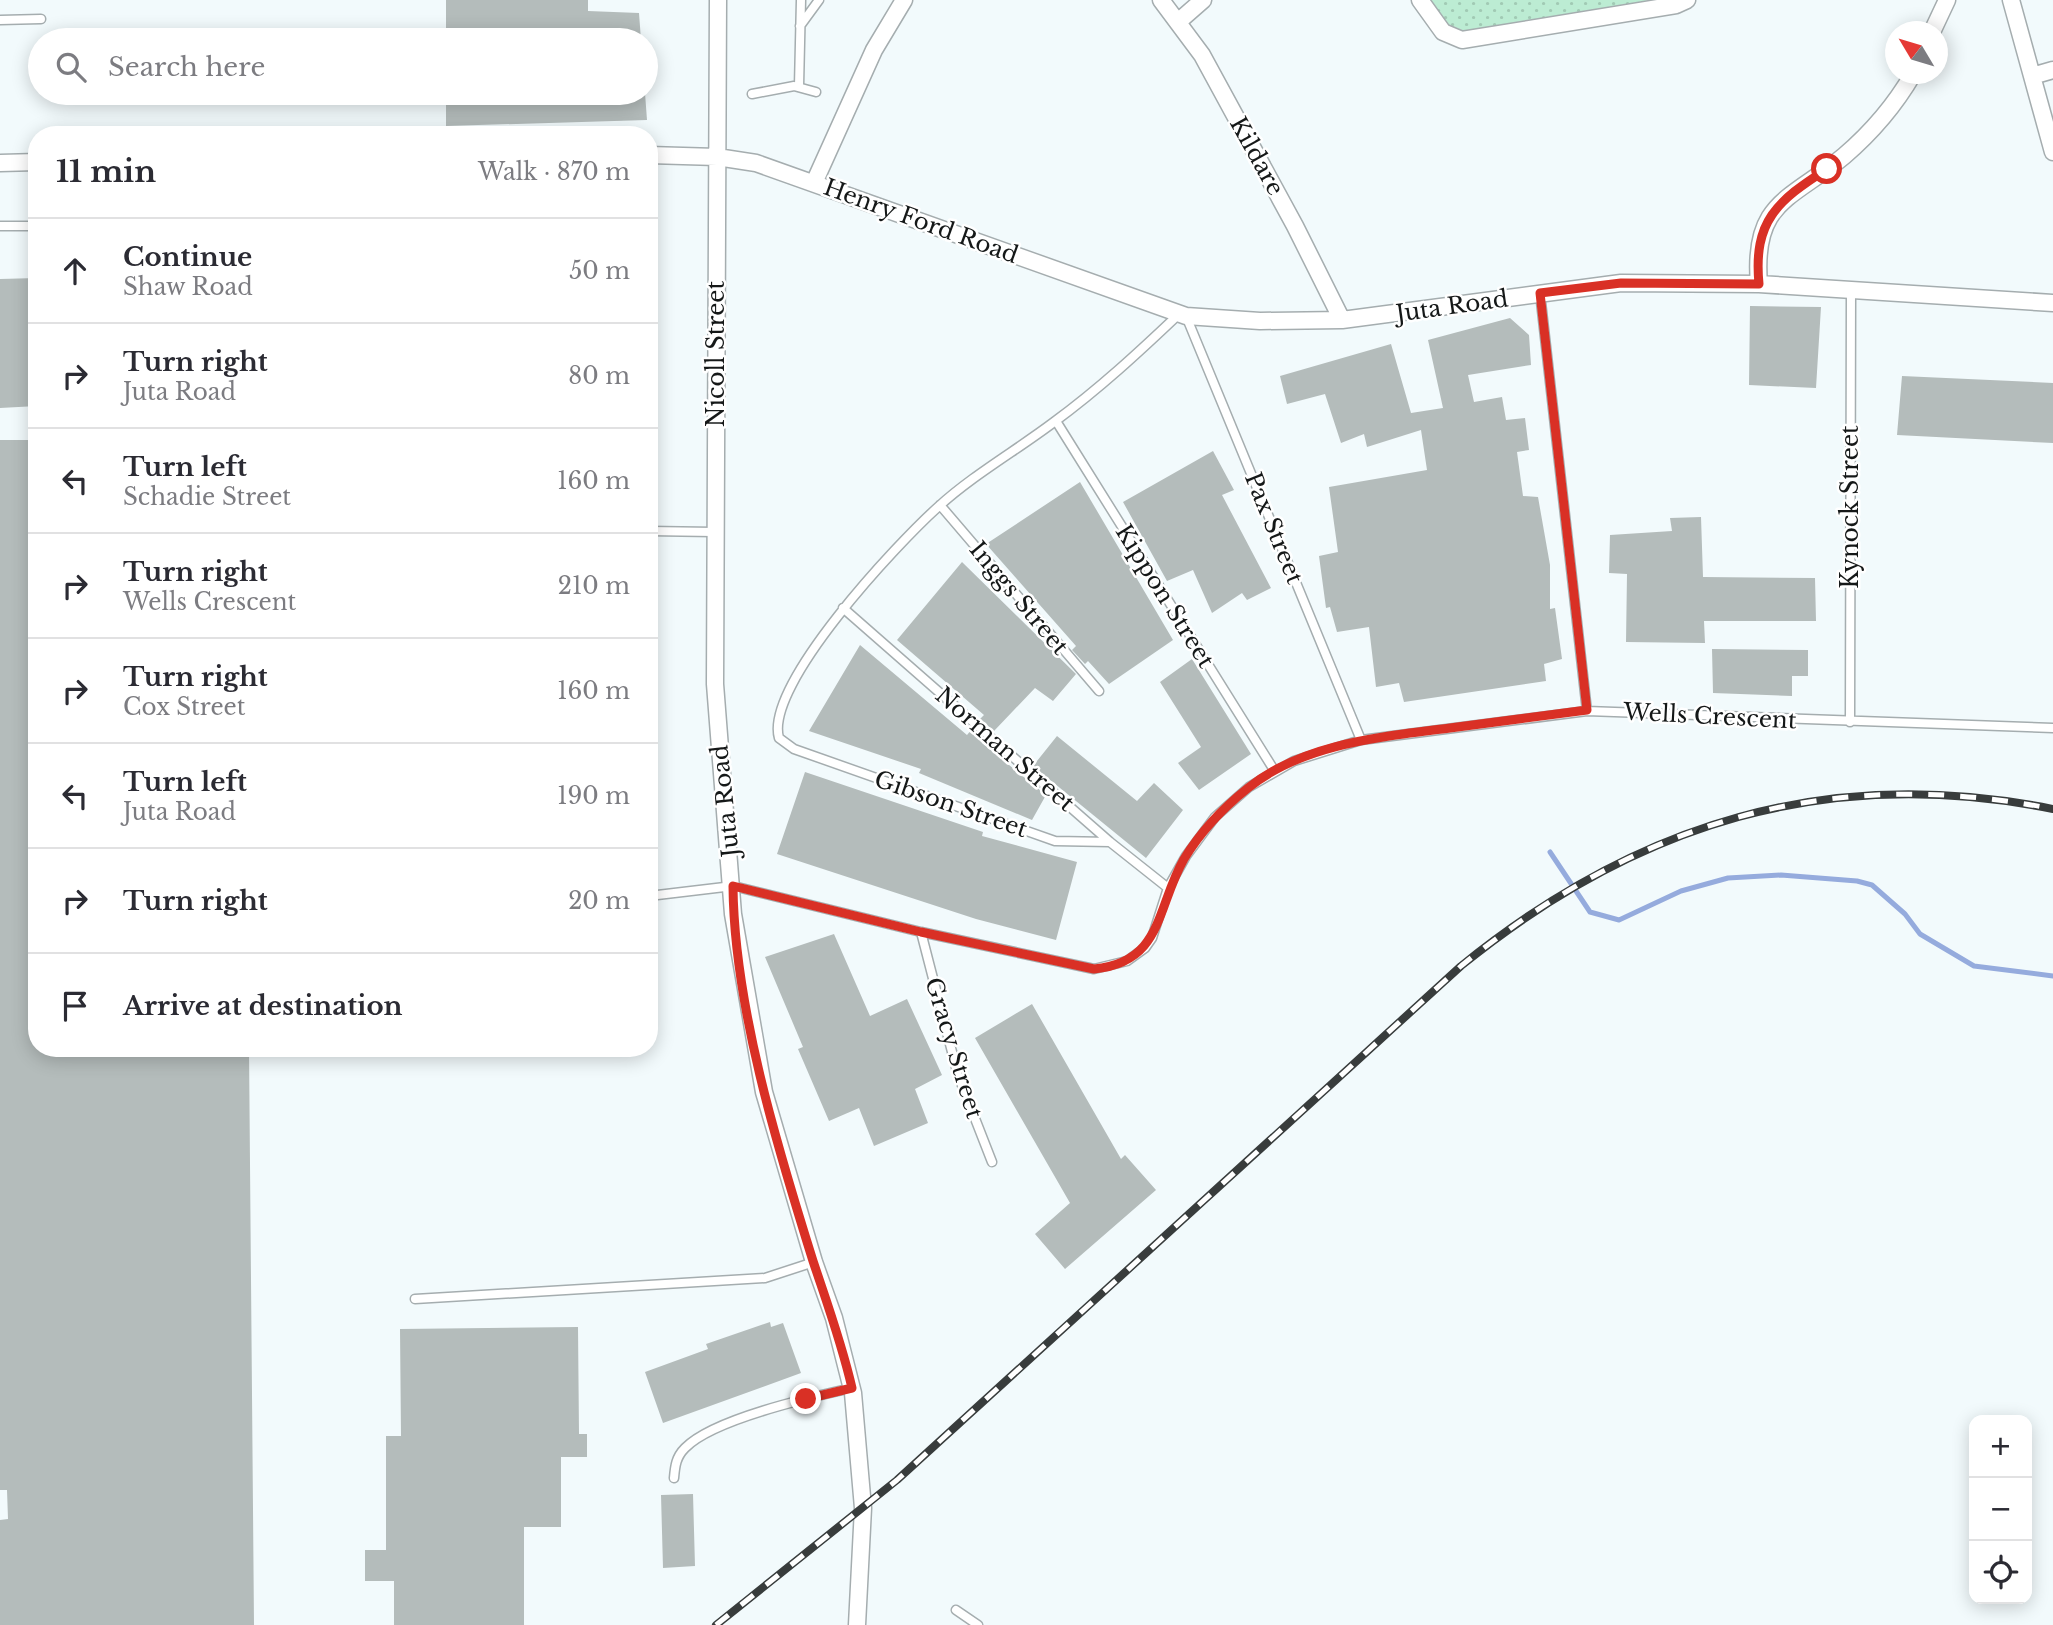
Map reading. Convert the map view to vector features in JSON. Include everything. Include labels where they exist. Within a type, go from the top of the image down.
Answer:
[{"type":"street","name":"Nicoll Street","points":[[716,708],[718,0]]},
{"type":"street","points":[[814,183],[873,50],[904,0]]},
{"type":"street","name":"Kildare","points":[[1161,0],[1202,55],[1342,320]]},
{"type":"street","points":[[1179,21],[1203,0]]},
{"type":"street","points":[[1420,0],[1443,32],[1462,40],[1654,9],[1687,0]]},
{"type":"street","points":[[1937,21],[1947,0]]},
{"type":"street","points":[[2011,0],[2053,152]]},
{"type":"street","points":[[2032,76],[2053,70]]},
{"type":"street","points":[[1759,284],[1756,259],[1766,222],[1787,194],[1845,155],[1886,116],[1907,84]]},
{"type":"street","name":"Henry Ford Road","points":[[658,155],[717,157],[756,163],[1183,315]]},
{"type":"street","points":[[0,163],[28,162]]},
{"type":"street","name":"Juta Road","points":[[1183,315],[1260,321],[1342,320],[1444,309],[1621,283],[1759,284],[2053,303]]},
{"type":"street","name":"Juta Road","points":[[716,708],[736,936],[762,1080],[814,1262],[834,1318],[852,1388],[860,1445],[863,1508],[857,1625]]},
{"type":"lane","points":[[799,86],[801,0]]},
{"type":"lane","points":[[800,27],[819,0]]},
{"type":"lane","points":[[0,20],[41,19]]},
{"type":"lane","points":[[752,94],[799,86],[816,92]]},
{"type":"lane","points":[[0,226],[28,226]]},
{"type":"lane","name":"Kynock Street","points":[[1850,291],[1850,722]]},
{"type":"lane","points":[[1540,293],[1587,710]]},
{"type":"lane","points":[[843,607],[940,505],[1123,369],[1183,315]]},
{"type":"lane","name":"Pax Street","points":[[1183,315],[1361,740]]},
{"type":"lane","name":"Kippon Street","points":[[1056,421],[1274,770]]},
{"type":"lane","name":"Inggs Street","points":[[940,505],[1099,691]]},
{"type":"lane","points":[[658,531],[715,532]]},
{"type":"lane","name":"Gibson Street","points":[[843,607],[782,703],[776,729],[782,743],[1055,841],[1110,842]]},
{"type":"lane","name":"Norman Street","points":[[843,607],[1110,842],[1168,888]]},
{"type":"lane","name":"Wells Crescent","points":[[921,932],[1094,969],[1116,965],[1138,955],[1152,938],[1168,888],[1186,856],[1214,817],[1274,770],[1361,740],[1587,710],[2053,728]]},
{"type":"lane","points":[[658,895],[733,886],[921,932]]},
{"type":"lane","name":"Gracy Street","points":[[921,932],[958,1075],[992,1162]]},
{"type":"lane","points":[[415,1299],[765,1278],[814,1262]]},
{"type":"lane","points":[[674,1478],[676,1461],[683,1449],[705,1433],[796,1401],[852,1388]]},
{"type":"lane","points":[[956,1610],[978,1625]]},
{"type":"green space","points":[[1431,0],[1651,0],[1464,31],[1446,24]]},
{"type":"building","points":[[446,0],[588,0],[588,11],[639,13],[640,28],[446,28]]},
{"type":"building","points":[[446,105],[646,105],[647,120],[446,126]]},
{"type":"building","points":[[28,278],[28,406],[0,408],[0,279]]},
{"type":"building","points":[[1750,306],[1821,307],[1816,388],[1749,385]]},
{"type":"building","points":[[1510,318],[1529,335],[1531,365],[1468,375],[1474,402],[1502,397],[1506,420],[1525,418],[1529,450],[1517,452],[1523,496],[1538,497],[1550,565],[1550,609],[1555,608],[1562,659],[1544,664],[1546,681],[1404,702],[1399,683],[1376,687],[1369,627],[1337,632],[1330,607],[1326,608],[1319,556],[1338,552],[1329,487],[1427,470],[1421,430],[1367,447],[1364,434],[1341,443],[1325,394],[1287,404],[1280,376],[1391,344],[1411,413],[1443,408],[1428,340]]},
{"type":"building","points":[[1902,376],[2053,383],[2053,443],[1897,435]]},
{"type":"building","points":[[0,440],[28,440],[28,1057],[249,1057],[254,1625],[0,1625],[0,1520],[8,1519],[7,1490],[0,1490]]},
{"type":"building","points":[[1213,451],[1234,490],[1222,495],[1271,588],[1247,600],[1242,593],[1212,613],[1193,570],[1167,581],[1123,502]]},
{"type":"building","points":[[1080,482],[1173,640],[1109,684],[1088,661],[1085,664],[1072,650],[1076,646],[986,544]]},
{"type":"building","points":[[1701,517],[1703,577],[1815,578],[1816,621],[1704,621],[1705,643],[1626,642],[1627,574],[1609,573],[1610,535],[1672,531],[1670,518]]},
{"type":"building","points":[[962,562],[1076,674],[1053,701],[1035,688],[994,731],[980,719],[984,715],[897,640]]},
{"type":"building","points":[[860,645],[967,735],[972,729],[984,741],[982,743],[1046,795],[1032,820],[919,773],[921,769],[809,731]]},
{"type":"building","points":[[1712,649],[1808,650],[1808,676],[1792,676],[1792,696],[1713,693]]},
{"type":"building","points":[[1192,659],[1251,754],[1199,790],[1178,763],[1201,747],[1160,682]]},
{"type":"building","points":[[1057,736],[1137,801],[1154,783],[1183,810],[1146,858],[1033,766]]},
{"type":"building","points":[[805,772],[983,832],[982,836],[1077,862],[1056,940],[976,919],[777,854]]},
{"type":"building","points":[[834,934],[870,1016],[907,999],[942,1075],[915,1089],[928,1123],[874,1146],[859,1108],[829,1121],[798,1049],[803,1047],[765,957]]},
{"type":"building","points":[[1032,1004],[1121,1159],[1125,1155],[1156,1190],[1065,1269],[1035,1234],[1070,1203],[975,1038]]},
{"type":"building","points":[[770,1322],[771,1327],[783,1323],[801,1373],[663,1423],[645,1372],[708,1349],[706,1344]]},
{"type":"building","points":[[578,1327],[579,1434],[587,1434],[587,1457],[561,1457],[561,1527],[524,1527],[524,1625],[394,1625],[394,1581],[365,1581],[365,1550],[386,1550],[386,1436],[401,1436],[400,1329]]},
{"type":"building","points":[[693,1494],[695,1566],[663,1568],[661,1495]]},
{"type":"waterway","points":[[1550,852],[1590,912],[1619,920],[1681,891],[1728,878],[1781,875],[1857,881],[1872,885],[1905,914],[1920,934],[1974,966],[2053,976]]},
{"type":"railway","points":[[716,1625],[897,1480],[1461,966],[1528,916],[1596,875],[1666,842],[1739,817],[1813,801],[1890,794],[1970,797],[2053,809]]},
{"type":"route","points":[[806,1399],[852,1388],[834,1318],[814,1262],[764,1092],[736,936],[733,886],[921,932],[1094,969],[1107,967],[1127,961],[1145,948],[1152,938],[1168,888],[1186,856],[1214,817],[1274,770],[1361,740],[1587,710],[1540,293],[1621,283],[1759,284],[1756,259],[1766,222],[1787,194],[1827,169]]}]
